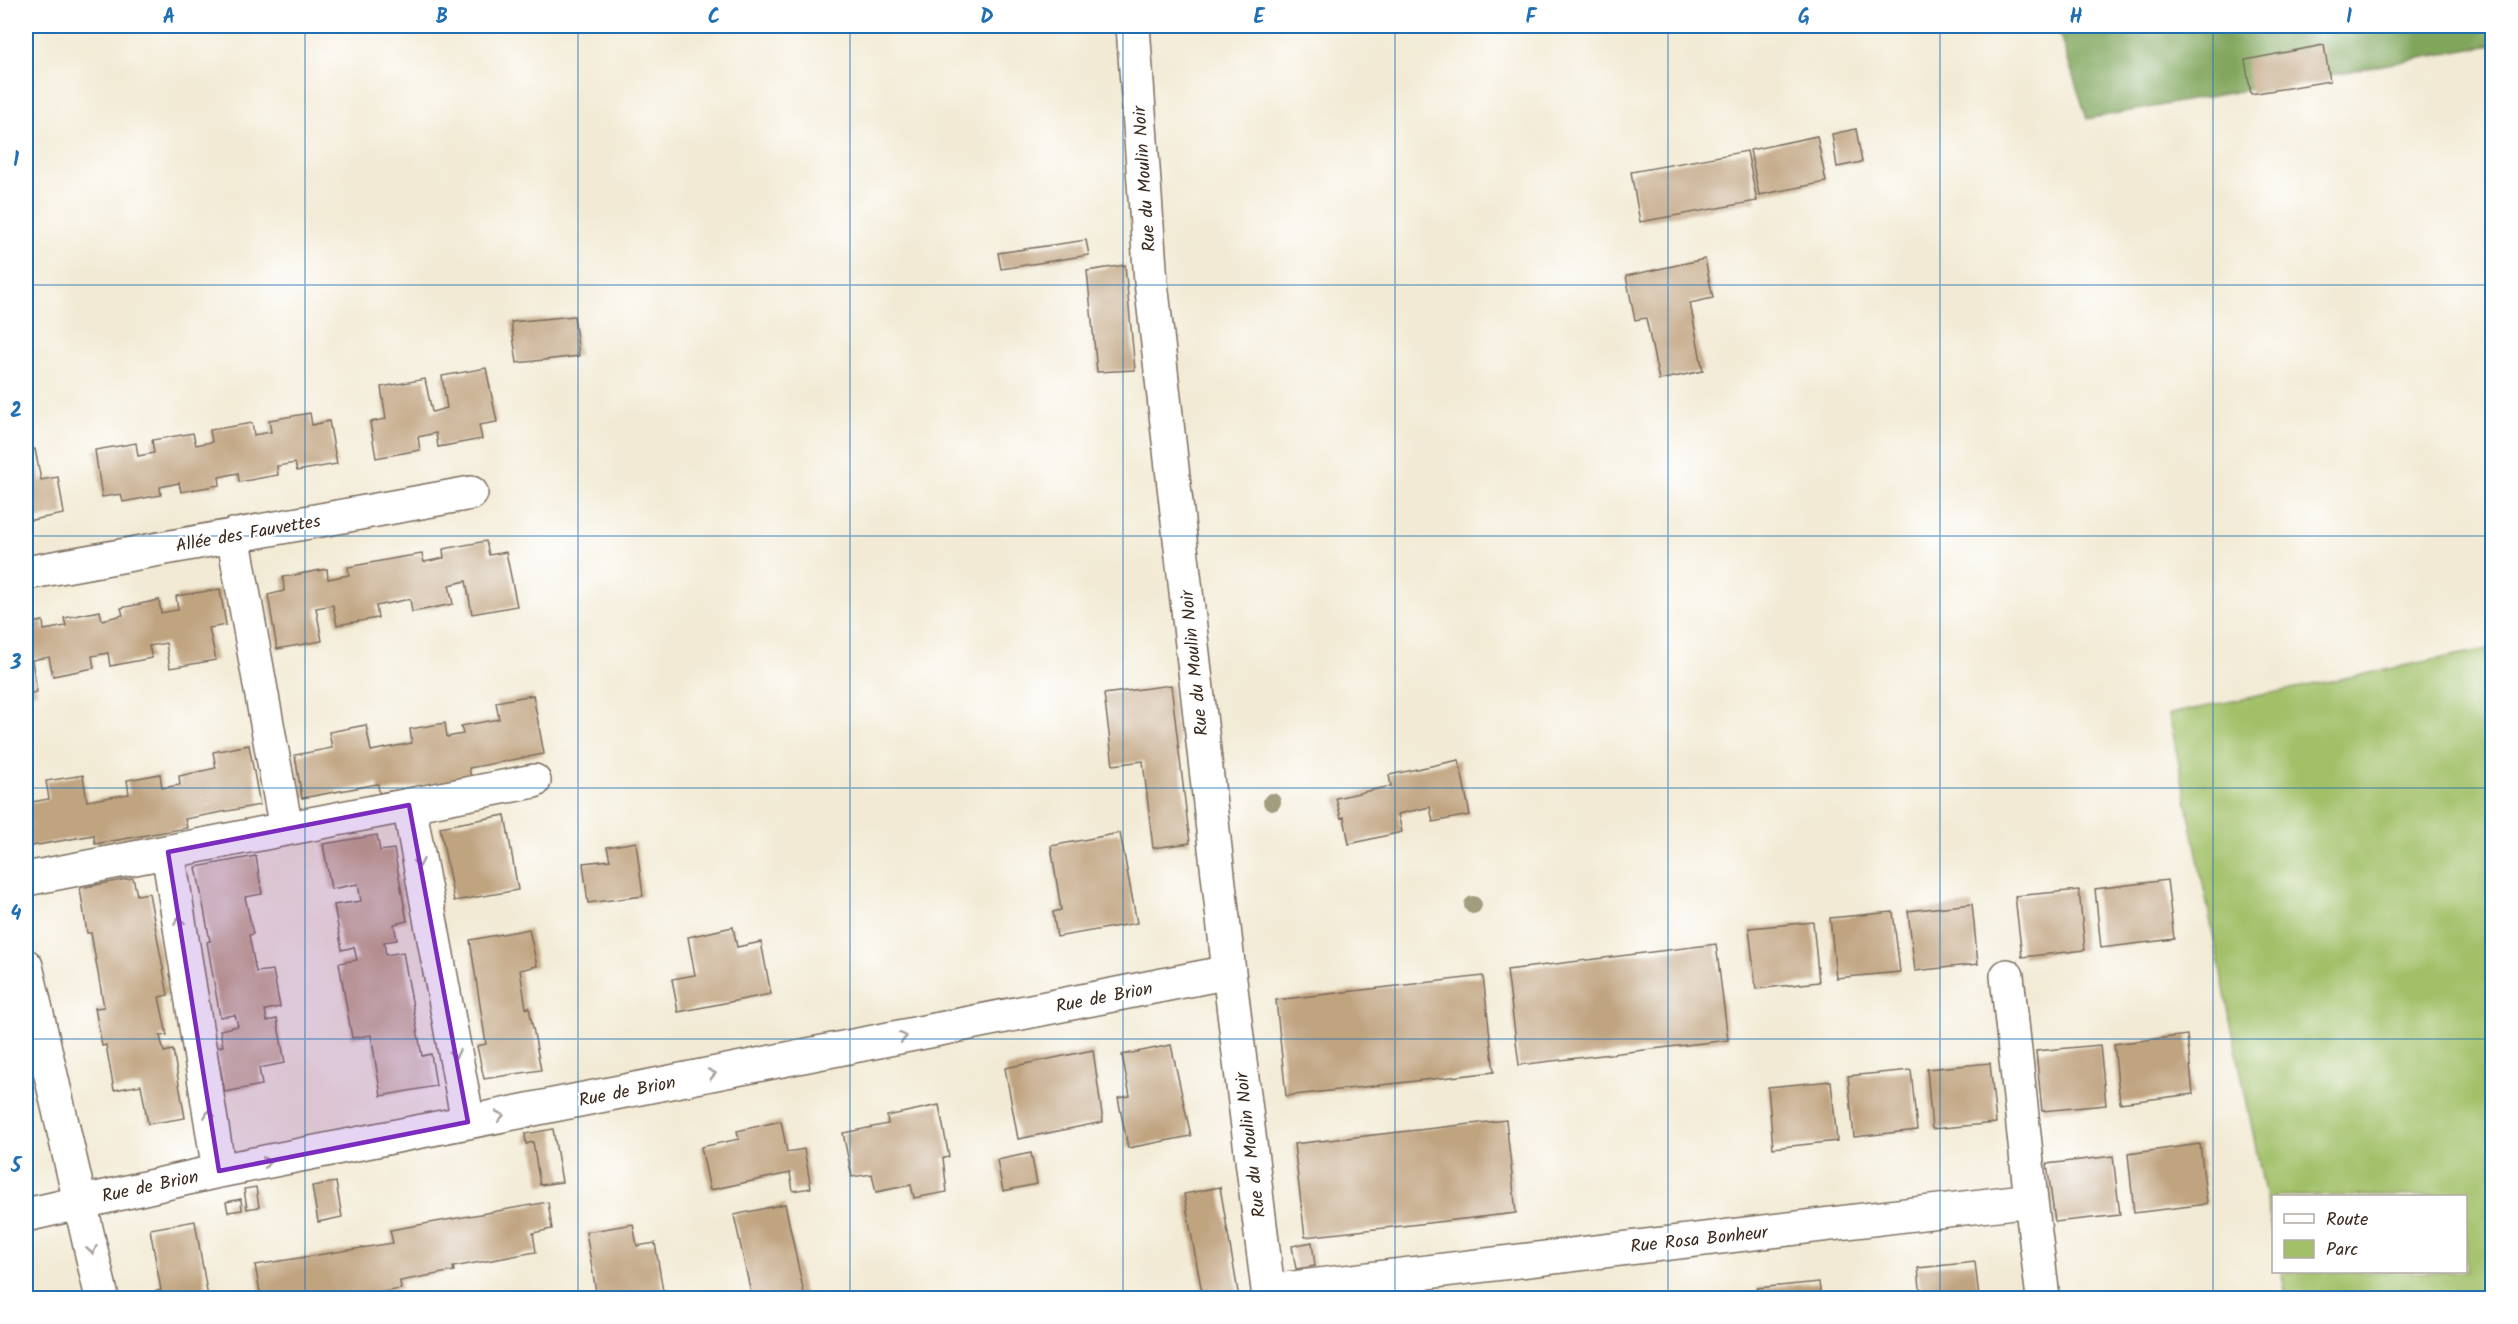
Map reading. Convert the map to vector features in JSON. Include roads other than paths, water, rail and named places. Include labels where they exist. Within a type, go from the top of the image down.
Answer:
[{"type":"street","name":"Rue du Moulin Noir","points":[[1133,26],[1151,282],[1268,1295]]},
{"type":"street","name":"Allée des Fauvettes","points":[[26,573],[471,493]]},
{"type":"street","points":[[233,535],[286,829]]},
{"type":"street","points":[[26,879],[534,781]]},
{"type":"street","points":[[409,805],[468,1122]]},
{"type":"street","points":[[168,852],[219,1171]]},
{"type":"street","points":[[26,966],[102,1299]]},
{"type":"street","name":"Rue de Brion","points":[[26,1215],[219,1171],[1229,972]]},
{"type":"street","points":[[2007,976],[2043,1299]]},
{"type":"street","name":"Rue Rosa Bonheur","points":[[1268,1295],[2031,1200]]}]
